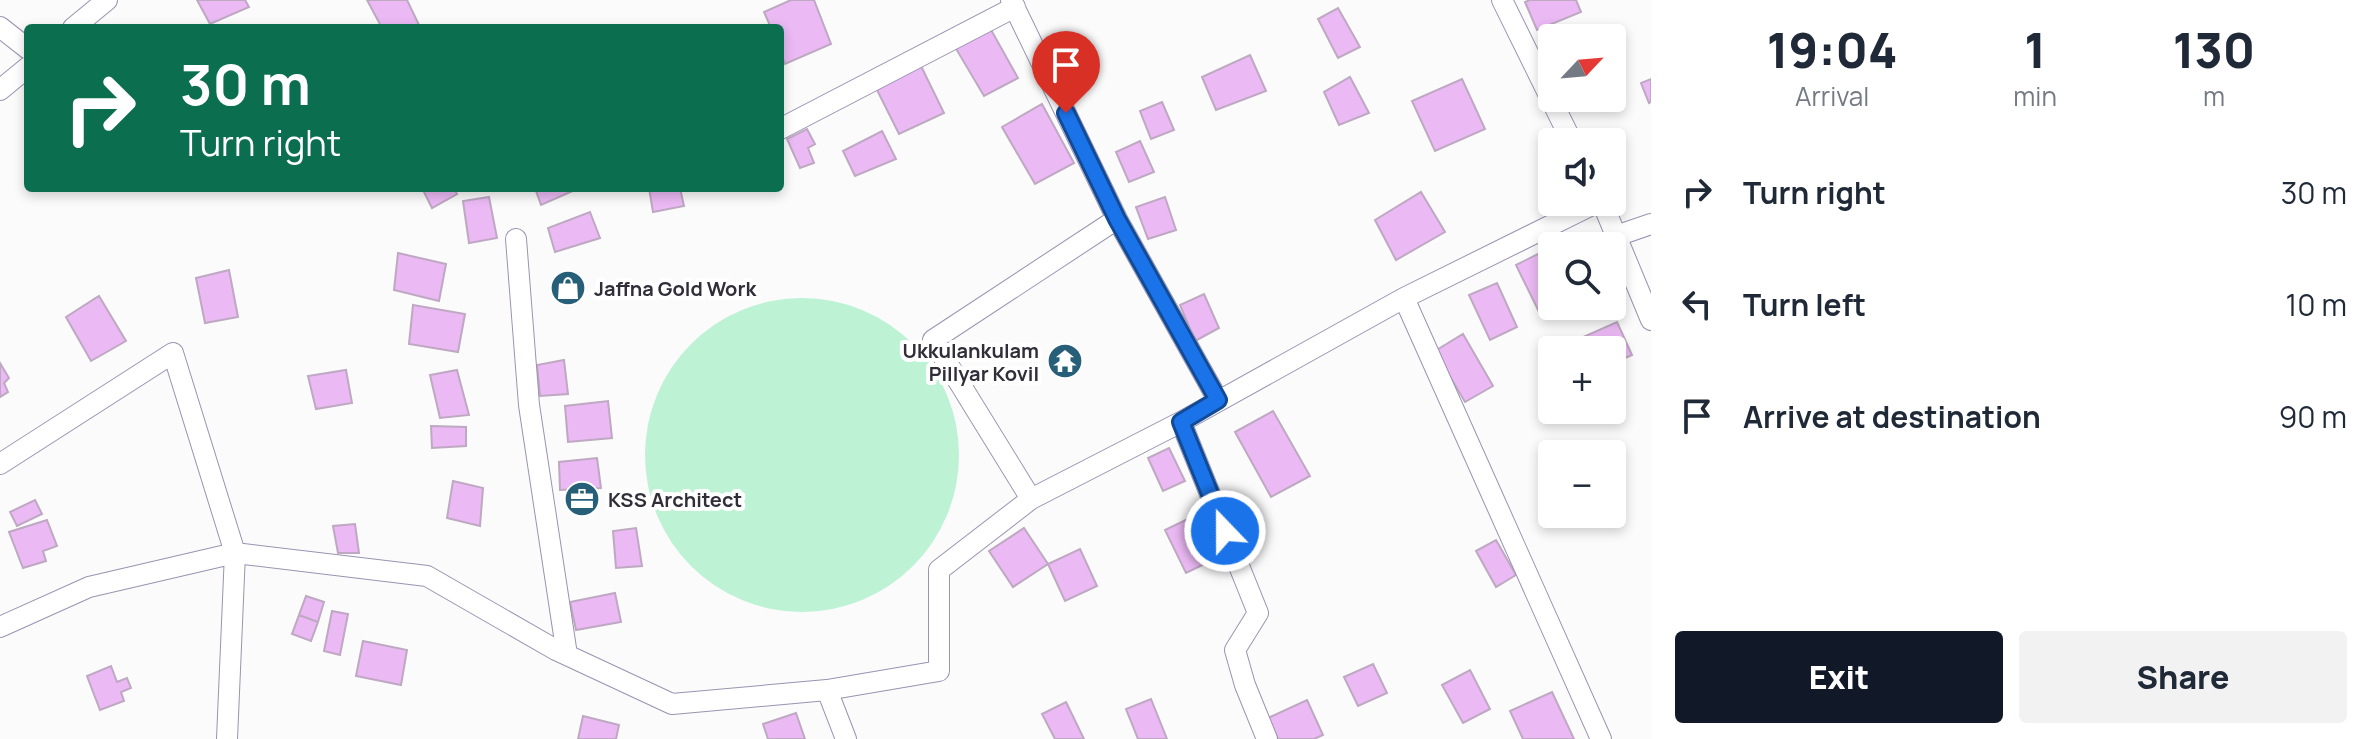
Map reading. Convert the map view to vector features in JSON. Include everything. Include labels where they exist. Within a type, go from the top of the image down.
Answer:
[{"type":"street","points":[[78,24],[107,0]]},
{"type":"street","points":[[1502,0],[1565,128]]},
{"type":"street","points":[[784,127],[1013,3],[1117,219],[1218,400]]},
{"type":"street","points":[[0,27],[24,46]]},
{"type":"street","points":[[0,90],[24,70]]},
{"type":"street","points":[[0,627],[89,587],[235,553],[427,576],[567,655],[672,704],[827,690],[939,671],[939,570],[1031,499],[1181,422],[1404,298],[1571,216]]},
{"type":"street","points":[[1031,499],[933,340],[1117,219]]},
{"type":"street","points":[[1626,233],[1651,224]]},
{"type":"street","points":[[516,239],[529,405],[567,655]]},
{"type":"street","points":[[1626,260],[1651,320]]},
{"type":"street","points":[[1404,298],[1601,739]]},
{"type":"street","points":[[0,464],[173,353],[235,553],[227,739]]},
{"type":"street","points":[[1181,422],[1258,613],[1235,650],[1245,685],[1267,739]]},
{"type":"street","points":[[827,690],[846,739]]},
{"type":"green space","points":[[802,298],[833,301],[862,310],[889,325],[913,344],[932,368],[947,395],[956,424],[959,455],[956,486],[947,515],[932,542],[913,566],[889,585],[862,600],[833,609],[802,612],[771,609],[742,600],[715,585],[691,566],[672,542],[657,515],[648,486],[645,455],[648,424],[657,395],[672,368],[691,344],[715,325],[742,310],[771,301]]},
{"type":"building","points":[[197,0],[245,0],[249,7],[210,24]]},
{"type":"building","points":[[367,0],[407,0],[419,24],[380,24]]},
{"type":"building","points":[[791,0],[814,0],[831,44],[785,64],[784,24],[769,24],[764,12]]},
{"type":"building","points":[[1576,0],[1581,12],[1552,24],[1538,24],[1537,30],[1525,2]]},
{"type":"building","points":[[1338,8],[1360,47],[1338,58],[1318,19]]},
{"type":"building","points":[[990,28],[1018,78],[984,96],[955,47]]},
{"type":"building","points":[[1250,55],[1266,91],[1216,110],[1202,77]]},
{"type":"building","points":[[921,66],[944,113],[899,134],[876,88]]},
{"type":"building","points":[[1350,77],[1369,113],[1339,125],[1324,92]]},
{"type":"building","points":[[1462,79],[1485,129],[1435,151],[1412,101]]},
{"type":"building","points":[[1651,79],[1651,102],[1649,103],[1641,83]]},
{"type":"building","points":[[1162,102],[1174,130],[1151,139],[1140,111]]},
{"type":"building","points":[[1042,104],[1074,163],[1035,184],[1002,127]]},
{"type":"building","points":[[807,129],[815,144],[808,148],[814,163],[800,168],[787,139]]},
{"type":"building","points":[[882,131],[896,159],[855,176],[843,151]]},
{"type":"building","points":[[1140,141],[1154,172],[1129,182],[1116,152]]},
{"type":"building","points":[[424,192],[456,192],[457,194],[432,208]]},
{"type":"building","points":[[536,192],[570,192],[541,205]]},
{"type":"building","points":[[650,192],[681,192],[684,206],[653,212]]},
{"type":"building","points":[[1421,192],[1445,232],[1396,260],[1375,220]]},
{"type":"building","points":[[489,197],[497,238],[469,243],[463,201]]},
{"type":"building","points":[[1165,197],[1176,230],[1148,239],[1136,207]]},
{"type":"building","points":[[590,212],[600,238],[555,252],[548,228]]},
{"type":"building","points":[[398,253],[446,264],[439,301],[394,290]]},
{"type":"building","points":[[1538,254],[1538,310],[1516,265]]},
{"type":"building","points":[[229,270],[238,317],[205,323],[196,278]]},
{"type":"building","points":[[1497,283],[1517,327],[1490,340],[1469,295]]},
{"type":"building","points":[[1204,294],[1219,328],[1195,341],[1180,305]]},
{"type":"building","points":[[99,296],[126,341],[91,361],[66,317]]},
{"type":"building","points":[[413,305],[465,314],[458,352],[409,344]]},
{"type":"building","points":[[1617,322],[1623,336],[1586,336]]},
{"type":"building","points":[[1463,334],[1493,386],[1465,402],[1435,351]]},
{"type":"building","points":[[1626,342],[1632,355],[1626,358]]},
{"type":"building","points":[[564,360],[568,394],[540,396],[537,365]]},
{"type":"building","points":[[0,363],[9,378],[4,383],[8,392],[0,397]]},
{"type":"building","points":[[346,370],[352,403],[316,409],[308,376]]},
{"type":"building","points":[[457,370],[469,415],[440,418],[430,375]]},
{"type":"building","points":[[608,401],[612,438],[568,442],[565,406]]},
{"type":"building","points":[[1273,411],[1310,476],[1271,497],[1235,432]]},
{"type":"building","points":[[431,426],[466,427],[466,446],[432,448]]},
{"type":"building","points":[[1169,448],[1185,481],[1163,491],[1148,458]]},
{"type":"building","points":[[597,458],[601,488],[560,490],[559,462]]},
{"type":"building","points":[[453,481],[483,488],[480,526],[447,518]]},
{"type":"building","points":[[35,500],[42,514],[17,526],[10,512]]},
{"type":"building","points":[[1198,514],[1219,557],[1186,573],[1165,530]]},
{"type":"building","points":[[47,520],[57,546],[43,551],[46,561],[23,568],[9,532]]},
{"type":"building","points":[[355,524],[359,553],[338,553],[333,526]]},
{"type":"building","points":[[636,528],[642,566],[616,568],[613,531]]},
{"type":"building","points":[[1024,528],[1048,564],[1013,587],[989,551]]},
{"type":"building","points":[[1496,540],[1516,575],[1496,587],[1476,551]]},
{"type":"building","points":[[1080,549],[1097,586],[1065,601],[1048,564]]},
{"type":"building","points":[[615,593],[621,622],[576,630],[570,602]]},
{"type":"building","points":[[306,596],[324,602],[318,622],[299,615]]},
{"type":"building","points":[[332,611],[348,614],[340,655],[324,651]]},
{"type":"building","points":[[299,615],[318,622],[311,641],[292,634]]},
{"type":"building","points":[[363,641],[407,650],[401,685],[356,676]]},
{"type":"building","points":[[1373,664],[1387,693],[1358,706],[1344,677]]},
{"type":"building","points":[[111,666],[117,682],[127,678],[131,688],[121,692],[124,701],[100,710],[87,676]]},
{"type":"building","points":[[1470,670],[1490,709],[1463,723],[1442,685]]},
{"type":"building","points":[[1552,692],[1574,739],[1523,739],[1510,711]]},
{"type":"building","points":[[1151,699],[1167,739],[1138,739],[1126,709]]},
{"type":"building","points":[[1307,700],[1323,735],[1314,739],[1278,739],[1268,718]]},
{"type":"building","points":[[1066,702],[1084,739],[1055,739],[1042,714]]},
{"type":"building","points":[[796,713],[805,739],[768,739],[763,724]]},
{"type":"building","points":[[583,716],[619,725],[616,739],[578,739]]},
{"type":"place","name":"Jaffna Gold Work","points":[[568,288]]},
{"type":"place","name":"Ukkulankulam Pillyar Kovil","points":[[1065,361]]},
{"type":"place","name":"KSS Architect","points":[[582,499]]},
{"type":"route","points":[[1066,113],[1117,219],[1218,400],[1181,422],[1225,531]]}]
